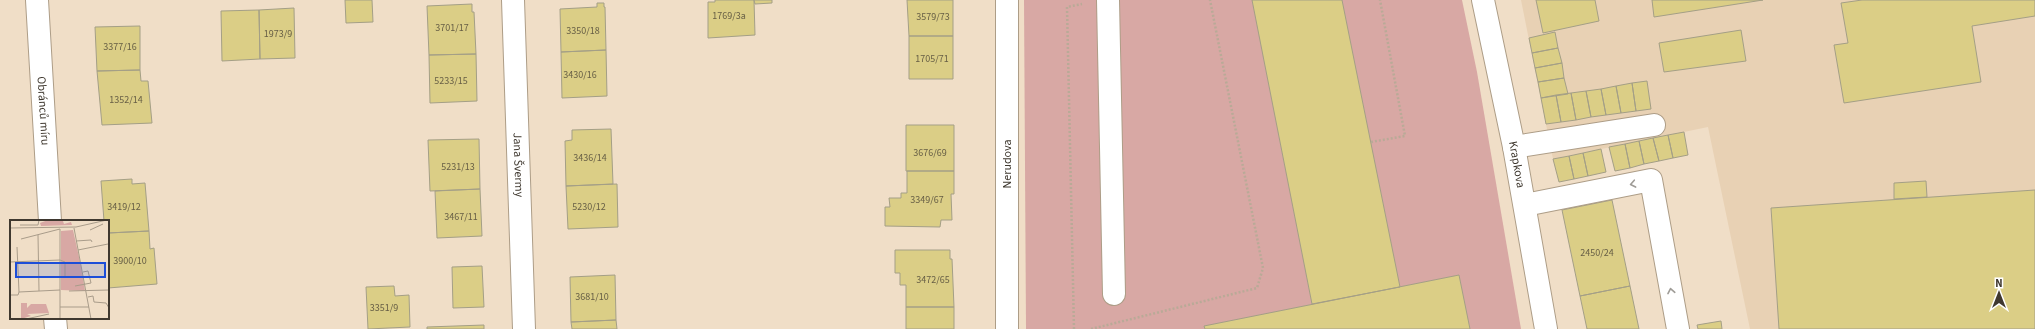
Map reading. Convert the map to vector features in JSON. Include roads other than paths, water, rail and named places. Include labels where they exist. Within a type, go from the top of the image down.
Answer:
[{"type":"street","name":"Obránců míru","points":[[37,0],[50,220]]},
{"type":"street","name":"Jana Švermy","points":[[513,0],[524,329]]},
{"type":"street","name":"Nerudova","points":[[1007,0],[1007,329]]},
{"type":"street","points":[[1108,0],[1114,294]]},
{"type":"street","name":"Krapkova","points":[[1483,0],[1514,147],[1546,329]]},
{"type":"street","points":[[1514,147],[1654,125]]},
{"type":"street","points":[[1524,205],[1650,180],[1678,329]]},
{"type":"street","points":[[55,319],[56,329]]}]
